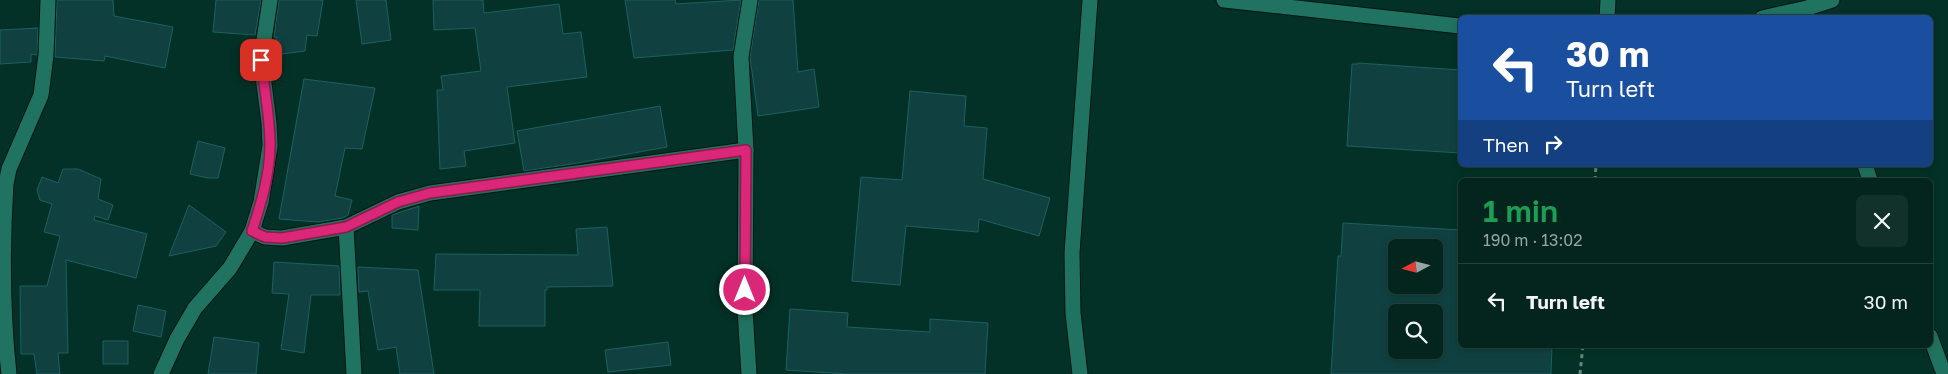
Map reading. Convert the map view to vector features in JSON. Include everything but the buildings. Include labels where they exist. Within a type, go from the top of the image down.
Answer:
[{"type":"street","points":[[9,374],[2,279],[6,184],[9,169],[40,96],[46,55],[48,0]]},
{"type":"street","points":[[162,374],[177,339],[195,308],[230,268],[252,231],[261,202],[270,146],[261,60],[270,0]]},
{"type":"street","points":[[749,374],[745,310],[746,150],[741,57],[750,0]]},
{"type":"street","points":[[1080,374],[1073,313],[1072,253],[1090,0]]},
{"type":"street","points":[[1224,0],[1458,26]]},
{"type":"street","points":[[1607,15],[1608,0]]},
{"type":"street","points":[[1790,15],[1809,13],[1832,0]]},
{"type":"street","points":[[252,231],[265,237],[282,238],[346,227],[398,202],[430,193],[746,150]]},
{"type":"street","points":[[346,227],[354,374]]},
{"type":"street","points":[[1933,344],[1944,374]]},
{"type":"path","points":[[1580,374],[1583,348]]},
{"type":"route","points":[[261,60],[270,146],[268,169],[252,231],[265,237],[282,238],[346,227],[398,202],[430,193],[746,150],[745,290]]}]
